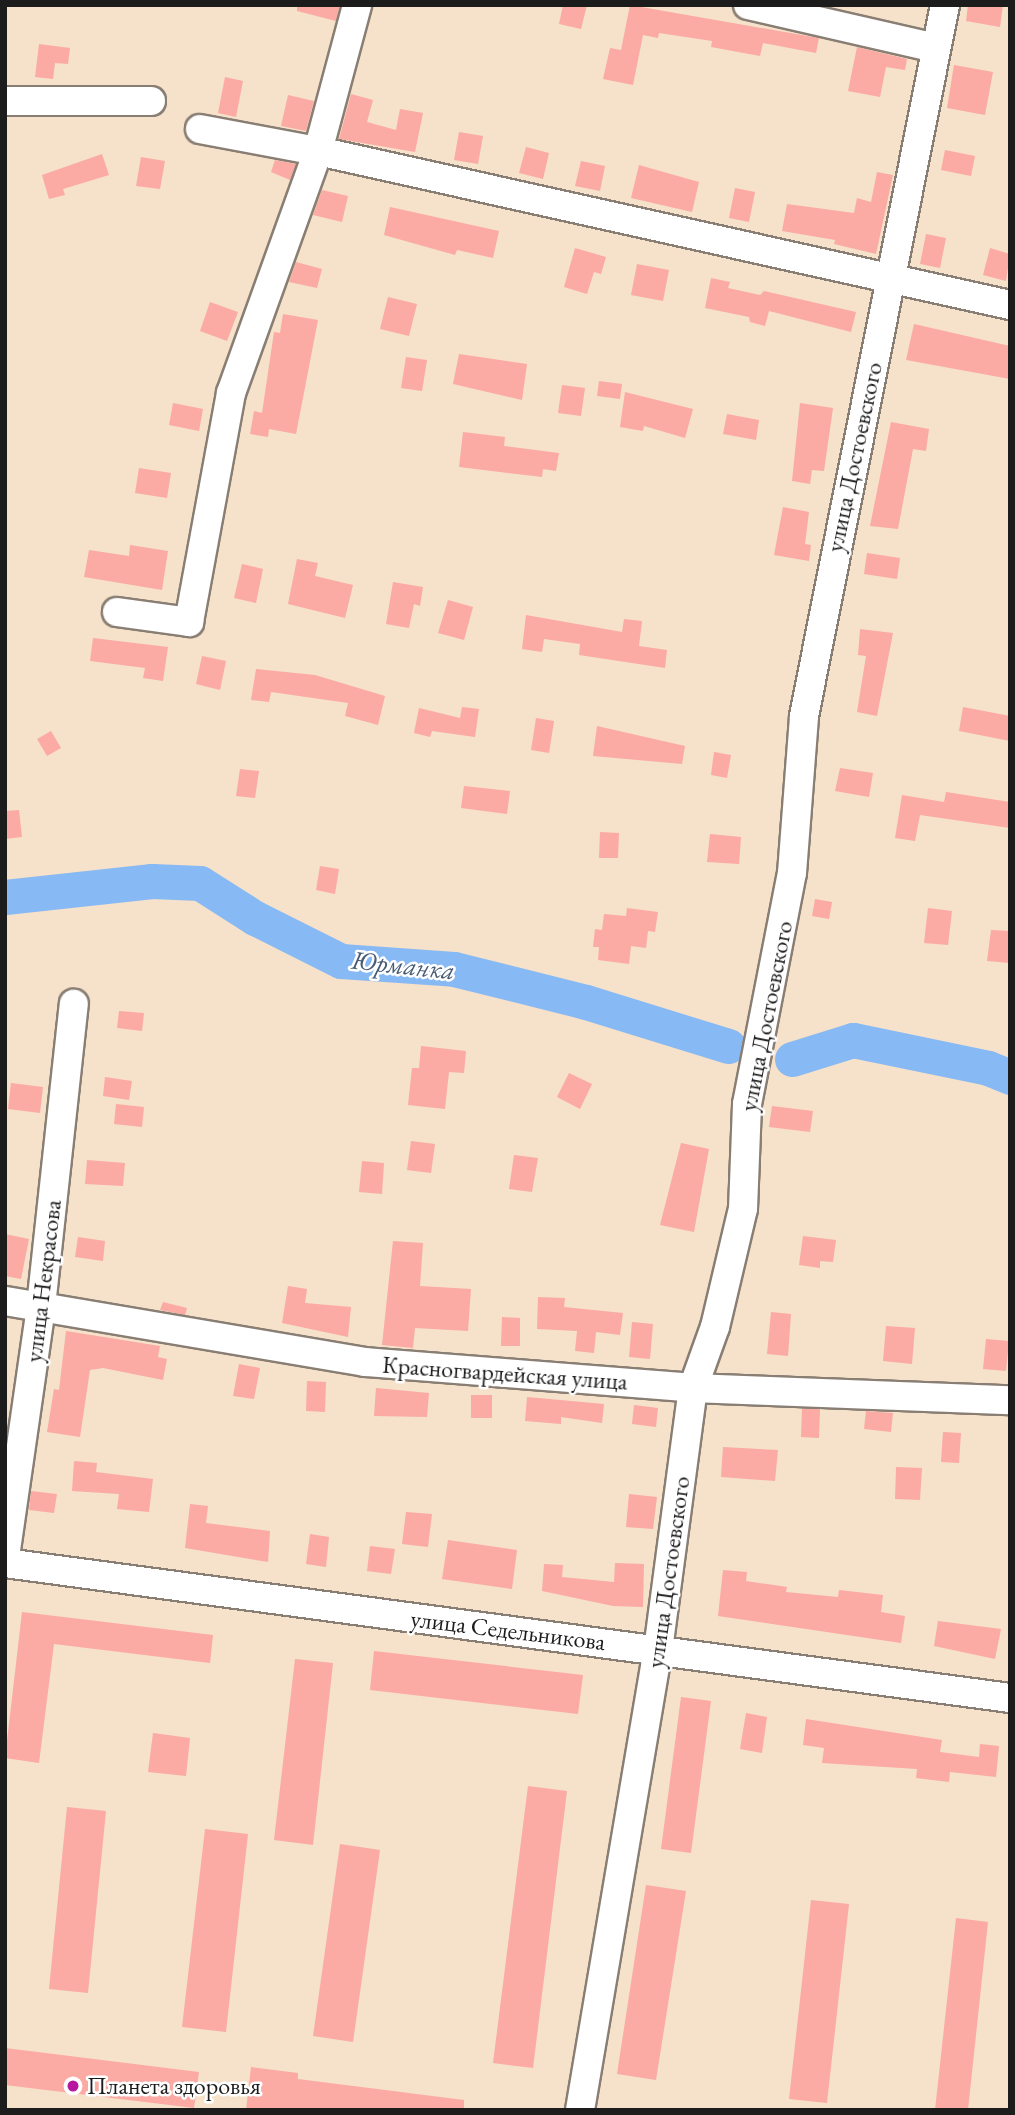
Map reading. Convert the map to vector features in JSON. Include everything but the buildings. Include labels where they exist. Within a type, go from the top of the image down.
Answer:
[{"type":"street","points":[[117,612],[189,622],[231,393],[318,151],[357,5]]},
{"type":"street","points":[[747,5],[935,48]]},
{"type":"street","name":"улица Достоевского","points":[[580,2110],[659,1650],[693,1388],[715,1327],[743,1209],[747,1104],[792,873],[804,716],[834,545],[892,276],[945,5]]},
{"type":"street","points":[[5,101],[151,100]]},
{"type":"street","points":[[201,129],[318,151],[892,276],[1010,305]]},
{"type":"street","name":"улица Некрасова","points":[[5,1557],[41,1306],[74,1004]]},
{"type":"street","name":"Красногвардейская улица","points":[[5,1301],[365,1362],[693,1388],[1010,1400]]},
{"type":"street","name":"улица Седельникова","points":[[5,1563],[1010,1698]]},
{"type":"waterway","name":"Юрманка","points":[[5,897],[152,881],[200,883],[255,918],[341,961],[454,969],[586,1002],[728,1046]]},
{"type":"waterway","name":"Юрманка","points":[[792,1059],[853,1040],[988,1068],[1010,1077]]},
{"type":"place","name":"Планета здоровья","points":[[73,2086]]}]
